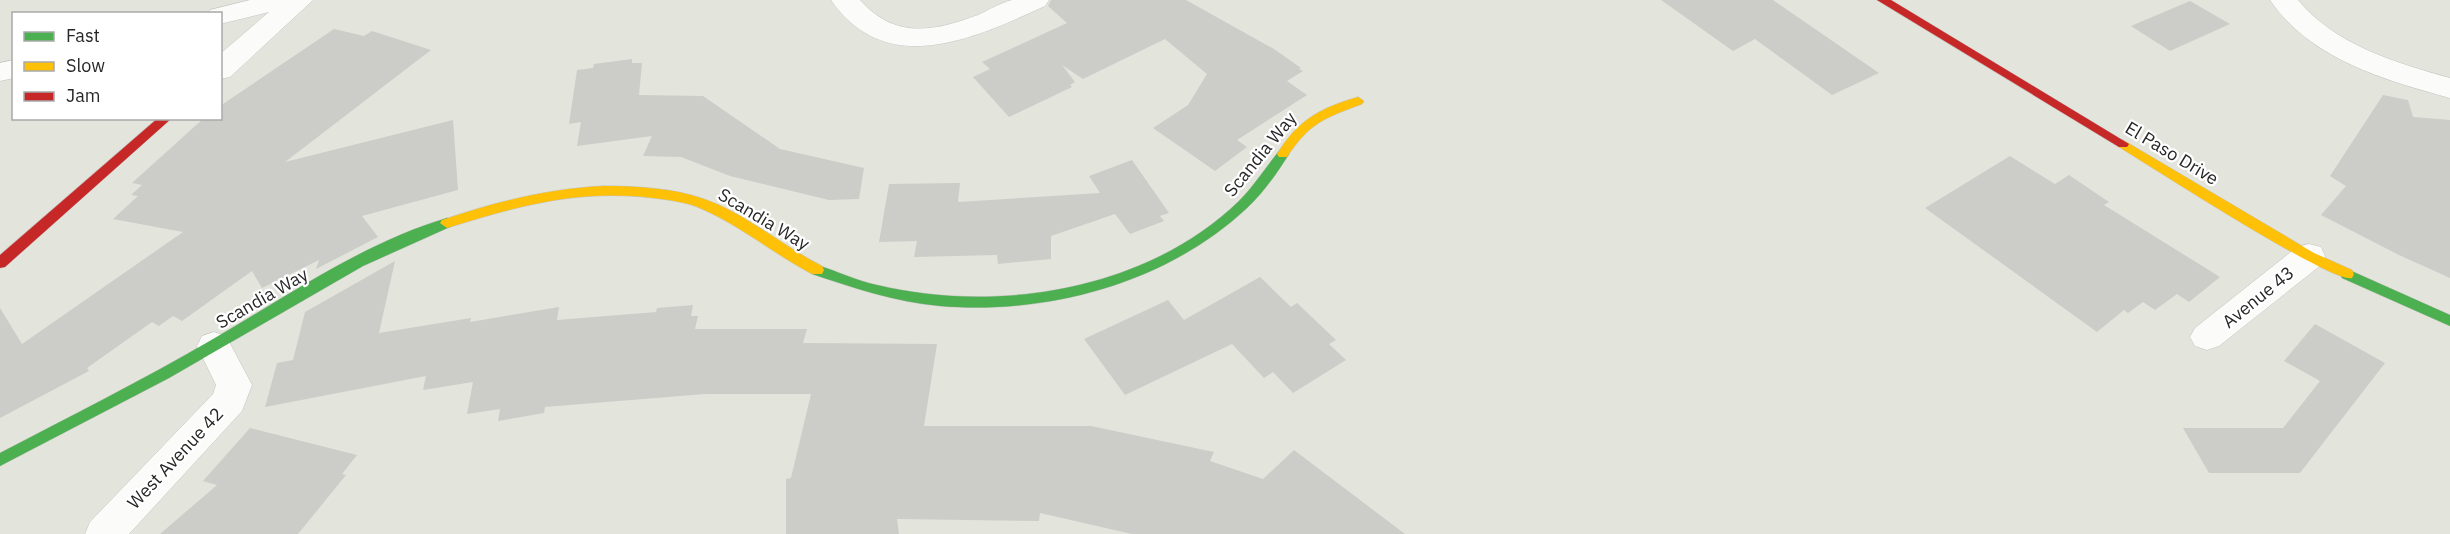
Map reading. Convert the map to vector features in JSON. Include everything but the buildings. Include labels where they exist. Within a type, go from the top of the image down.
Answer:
[{"type":"street","points":[[222,16],[284,0]]},
{"type":"street","points":[[222,68],[299,0]]},
{"type":"street","points":[[845,0],[861,21],[879,31],[904,37],[935,37],[962,32],[1035,0]]},
{"type":"street","name":"El Paso Drive","points":[[1883,0],[2309,256],[2450,321]]},
{"type":"street","points":[[2284,0],[2317,32],[2358,57],[2450,88]]},
{"type":"street","name":"Scandia Way","points":[[0,460],[214,346],[291,300],[441,224],[513,200],[542,193],[598,187],[647,190],[692,199],[728,214],[791,258],[838,279],[893,294],[957,301],[1008,300],[1071,292],[1159,262],[1229,218],[1265,181],[1306,121],[1358,101]]},
{"type":"street","points":[[0,263],[164,120]]},
{"type":"street","name":"Avenue 43","points":[[2207,337],[2309,256]]},
{"type":"street","name":"West Avenue 42","points":[[104,534],[229,401],[234,385],[214,346]]},
{"type":"traffic: fast","points":[[817,270],[876,290],[940,301],[1006,301],[1072,292],[1136,273],[1194,243],[1244,204],[1283,154]]},
{"type":"traffic: fast","points":[[0,460],[163,374],[358,262],[417,234],[447,223]]},
{"type":"traffic: fast","points":[[2347,274],[2450,321]]},
{"type":"traffic: slow","points":[[1283,154],[1299,131],[1314,119],[1358,101]]},
{"type":"traffic: slow","points":[[2123,144],[2309,256],[2347,274]]},
{"type":"traffic: slow","points":[[447,223],[550,195],[603,190],[657,194],[688,199],[706,205],[817,270]]},
{"type":"traffic: jam","points":[[1883,0],[2123,144]]},
{"type":"traffic: jam","points":[[0,263],[164,120]]}]
